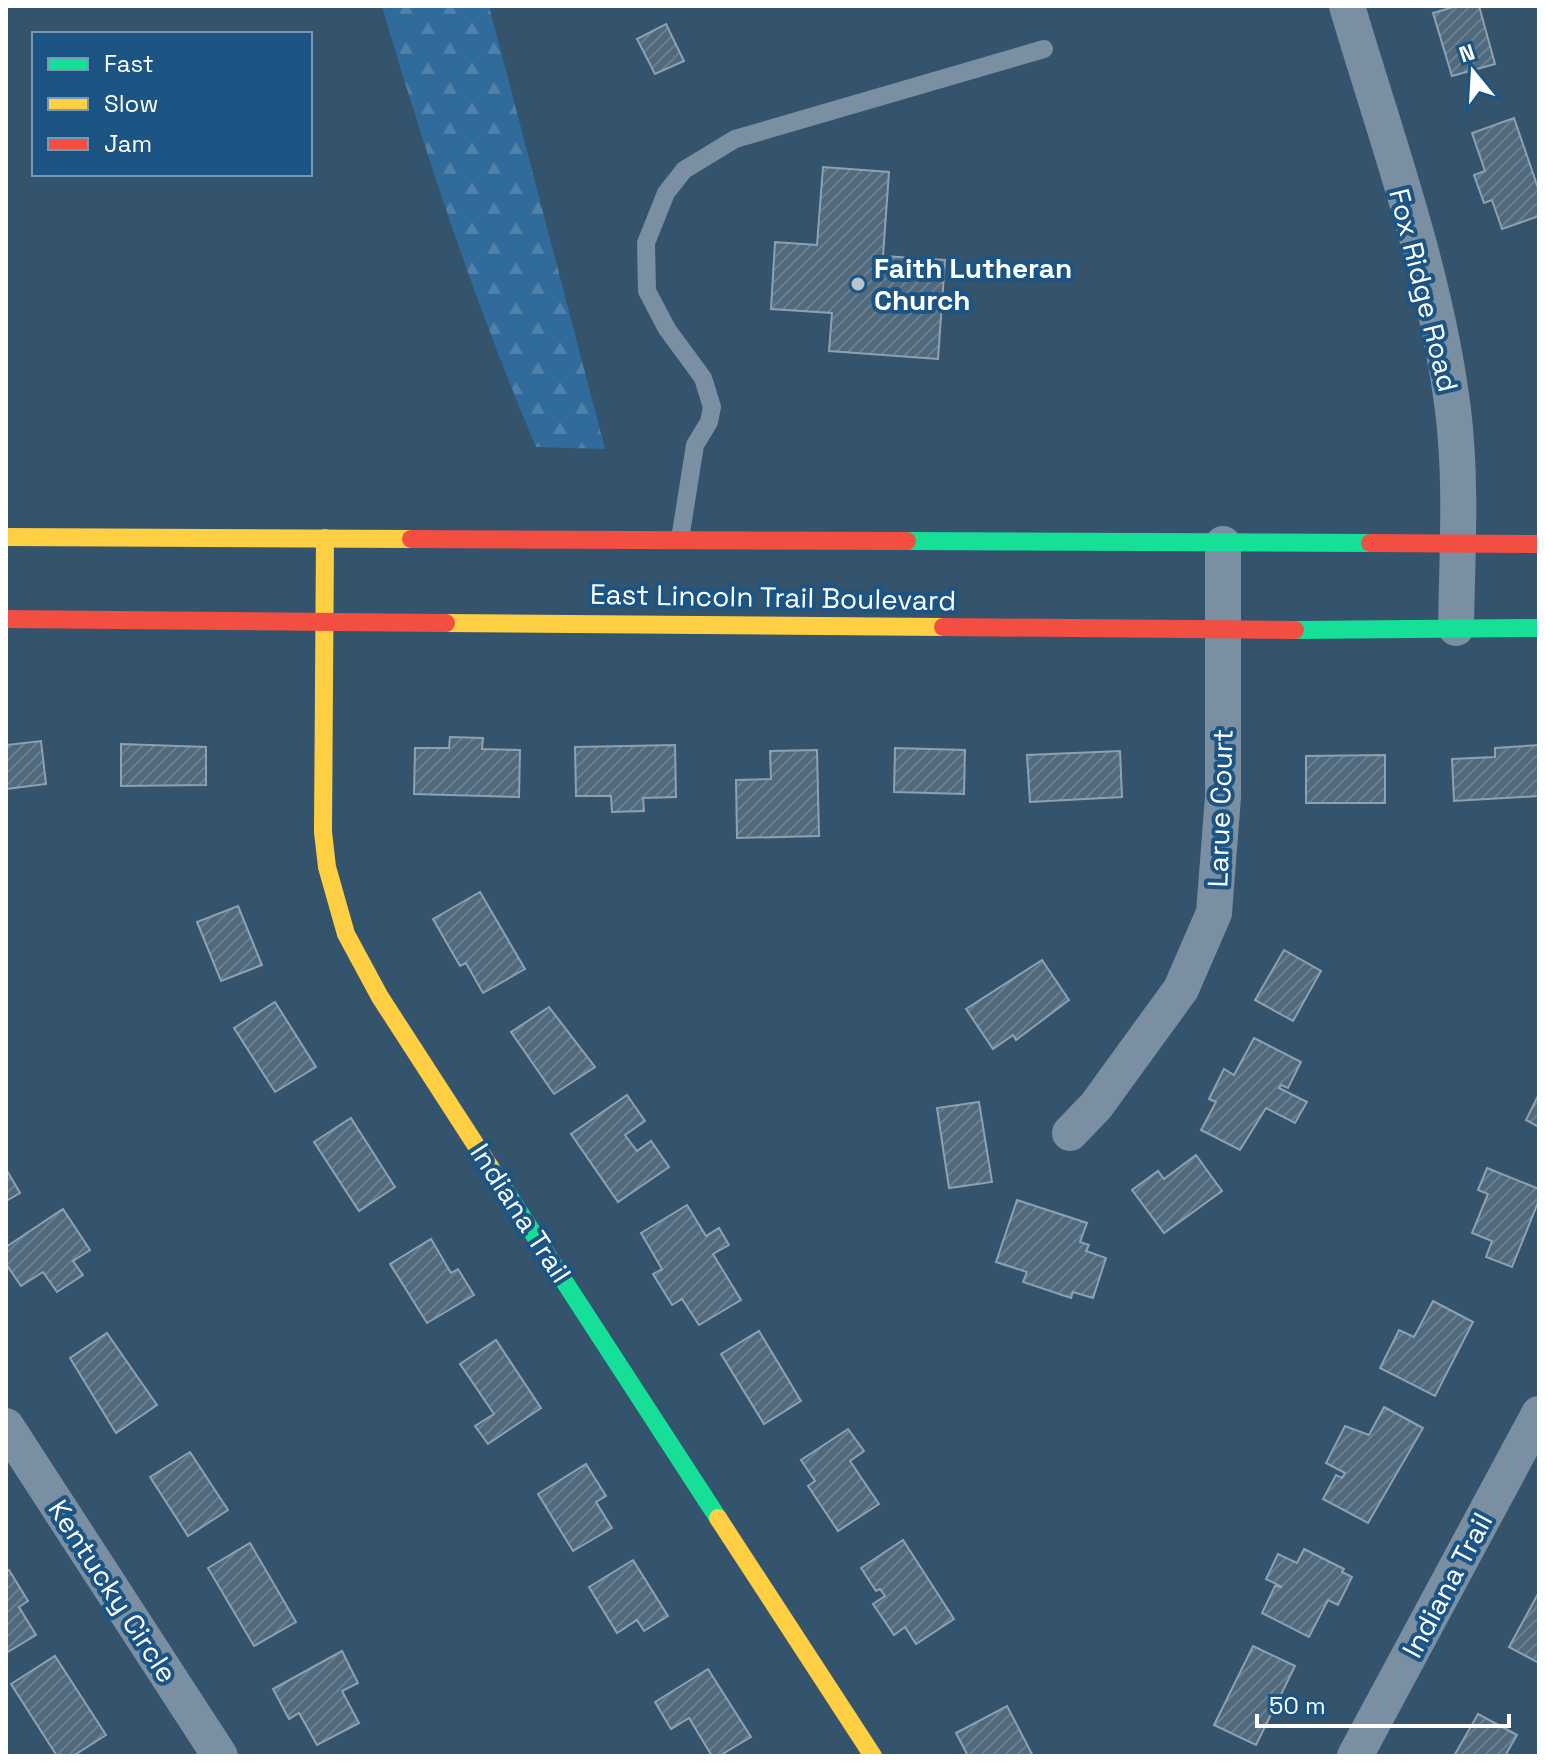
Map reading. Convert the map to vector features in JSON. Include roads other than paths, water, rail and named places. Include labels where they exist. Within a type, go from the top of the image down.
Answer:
[{"type":"street","name":"Fox Ridge Road","points":[[1347,6],[1416,240],[1446,361],[1454,414],[1456,628]]},
{"type":"street","name":"East Lincoln Trail Boulevard","points":[[6,537],[1539,544]]},
{"type":"street","name":"Indiana Trail","points":[[325,538],[323,832],[334,900],[346,934],[380,997],[873,1756]]},
{"type":"street","name":"Larue Court","points":[[1070,1133],[1096,1106],[1181,989],[1214,913],[1223,797],[1223,544]]},
{"type":"street","name":"East Lincoln Trail Boulevard","points":[[6,619],[324,619],[1222,630],[1539,628]]},
{"type":"street","name":"Indiana Trail","points":[[1355,1756],[1539,1414]]},
{"type":"street","name":"Kentucky Circle","points":[[6,1426],[220,1756]]},
{"type":"lane","points":[[680,539],[695,445],[709,422],[712,407],[703,378],[667,329],[647,291],[646,243],[666,193],[684,170],[735,139],[1044,49]]},
{"type":"place","name":"Faith Lutheran Church","points":[[858,284]]}]
